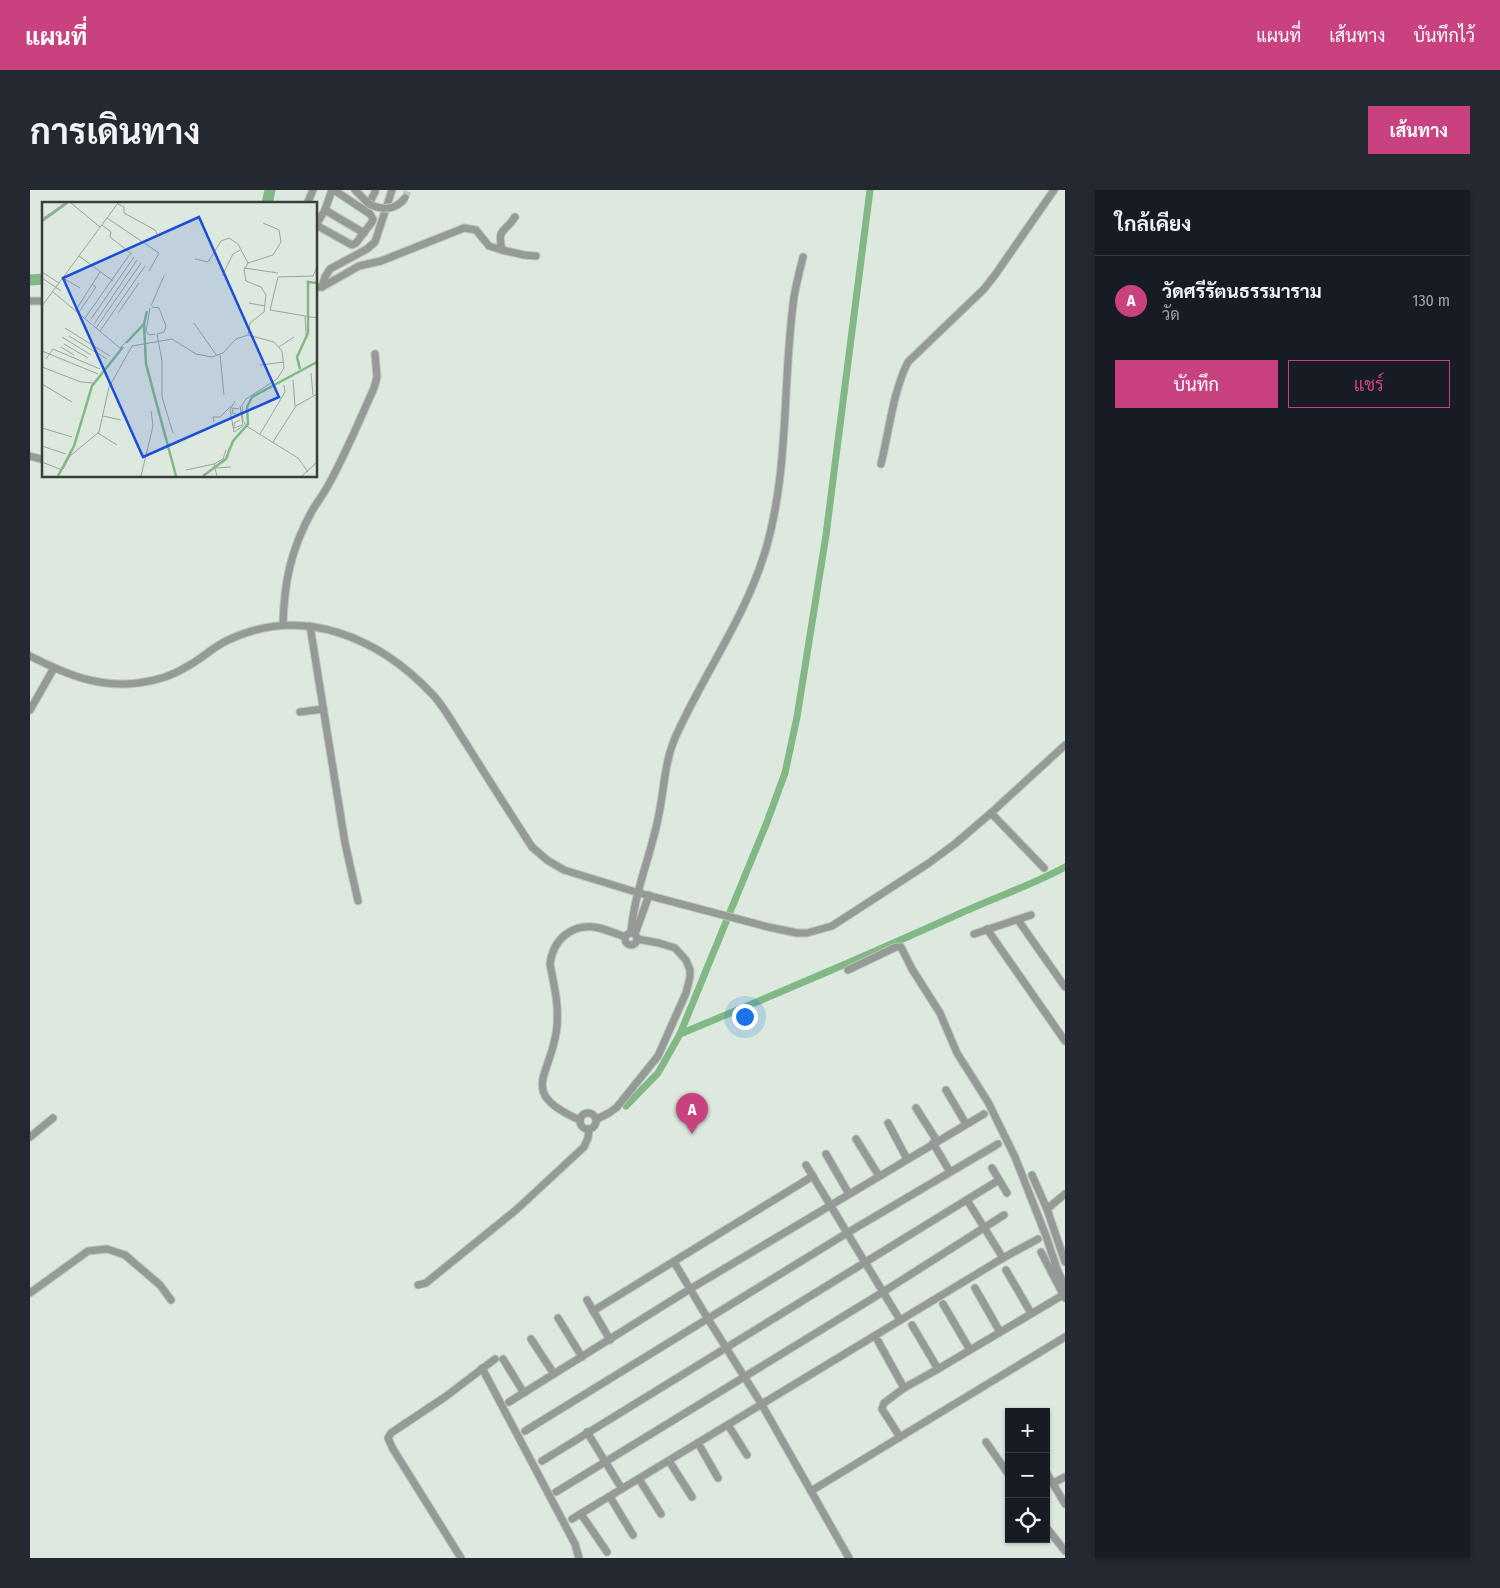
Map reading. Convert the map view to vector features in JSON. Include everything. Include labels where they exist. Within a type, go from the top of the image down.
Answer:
[{"type":"street","points":[[308,202],[313,190]]},
{"type":"street","points":[[318,222],[333,190],[372,217],[372,222],[364,233],[356,243],[350,245],[318,226]]},
{"type":"street","points":[[355,190],[369,204],[378,208],[389,209],[402,202],[405,198]]},
{"type":"street","points":[[319,287],[330,269],[367,249],[375,242],[392,190]]},
{"type":"street","points":[[881,464],[898,387],[908,362],[984,289],[996,275],[1054,190]]},
{"type":"street","points":[[369,204],[375,192]]},
{"type":"street","points":[[325,210],[364,233]]},
{"type":"street","points":[[502,250],[499,237],[514,217]]},
{"type":"street","points":[[319,287],[359,266],[381,260],[464,228],[476,230],[489,246],[524,256],[536,256]]},
{"type":"street","points":[[638,915],[639,892],[658,818],[670,752],[743,610],[765,553],[774,519],[781,479],[793,302],[803,257]]},
{"type":"street","points":[[283,625],[285,583],[292,555],[312,511],[330,482],[374,388],[377,377],[375,354]]},
{"type":"street","points":[[30,656],[75,677],[97,683],[118,685],[162,678],[187,667],[223,642],[240,634],[259,629],[283,625],[310,626],[340,632],[362,641],[394,660],[435,696],[532,847],[548,860],[564,870],[649,895],[797,933],[807,933],[832,926],[929,863],[991,813],[1065,745]]},
{"type":"street","points":[[310,626],[345,843],[358,901]]},
{"type":"street","points":[[30,710],[54,668]]},
{"type":"street","points":[[300,712],[323,709]]},
{"type":"street","points":[[991,813],[1044,868]]},
{"type":"street","points":[[632,936],[638,915],[649,895]]},
{"type":"street","points":[[974,934],[1031,915]]},
{"type":"street","points":[[1018,920],[1065,987]]},
{"type":"street","points":[[580,1120],[552,1106],[542,1092],[542,1085],[554,1047],[557,1028],[558,1012],[550,959],[563,935],[574,929],[590,926],[669,946],[681,953],[690,970],[688,986],[658,1056],[617,1107],[596,1119]]},
{"type":"street","points":[[988,929],[1065,1041]]},
{"type":"street","points":[[848,970],[896,947],[901,947],[912,970],[940,1013],[957,1053],[988,1102],[1015,1157],[1065,1287]]},
{"type":"street","points":[[946,1090],[966,1124]]},
{"type":"street","points":[[916,1108],[950,1172]]},
{"type":"street","points":[[588,1113],[594,1114],[596,1119],[594,1127],[589,1130],[581,1126],[580,1120],[583,1115],[588,1113]]},
{"type":"street","points":[[509,1402],[690,1289],[984,1114]]},
{"type":"street","points":[[30,1137],[53,1118]]},
{"type":"street","points":[[888,1122],[907,1159]]},
{"type":"street","points":[[418,1285],[426,1283],[522,1203],[584,1147],[589,1130]]},
{"type":"street","points":[[856,1139],[878,1176]]},
{"type":"street","points":[[525,1431],[847,1233],[998,1144]]},
{"type":"street","points":[[826,1154],[849,1194]]},
{"type":"street","points":[[806,1165],[900,1320]]},
{"type":"street","points":[[992,1168],[1007,1193]]},
{"type":"street","points":[[1032,1175],[1064,1256]]},
{"type":"street","points":[[593,1311],[813,1176]]},
{"type":"street","points":[[542,1461],[999,1180]]},
{"type":"street","points":[[1047,1209],[1065,1194]]},
{"type":"street","points":[[967,1200],[1003,1258]]},
{"type":"street","points":[[556,1492],[883,1292],[1004,1215]]},
{"type":"street","points":[[572,1519],[1003,1258],[1038,1239]]},
{"type":"street","points":[[30,1293],[88,1251],[107,1250],[125,1255],[160,1285],[171,1300]]},
{"type":"street","points":[[900,1437],[882,1406],[884,1403],[904,1388],[1031,1312],[1064,1297],[1041,1252]]},
{"type":"street","points":[[674,1262],[762,1405],[849,1558]]},
{"type":"street","points":[[1006,1270],[1031,1312]]},
{"type":"street","points":[[975,1288],[1000,1332]]},
{"type":"street","points":[[587,1300],[610,1340]]},
{"type":"street","points":[[943,1304],[970,1350]]},
{"type":"street","points":[[558,1318],[582,1357]]},
{"type":"street","points":[[912,1325],[938,1369]]},
{"type":"street","points":[[811,1491],[1065,1337]]},
{"type":"street","points":[[531,1339],[554,1374]]},
{"type":"street","points":[[878,1341],[904,1388]]},
{"type":"street","points":[[460,1558],[392,1449],[388,1438],[391,1433],[445,1397],[482,1368],[499,1359],[524,1393]]},
{"type":"street","points":[[482,1368],[575,1544],[579,1558]]},
{"type":"street","points":[[728,1426],[747,1455]]},
{"type":"street","points":[[587,1432],[622,1489]]},
{"type":"street","points":[[986,1442],[1005,1469]]},
{"type":"street","points":[[698,1443],[718,1478]]},
{"type":"street","points":[[669,1461],[692,1497]]},
{"type":"street","points":[[1053,1483],[1065,1477]]},
{"type":"street","points":[[1050,1478],[1065,1504]]},
{"type":"street","points":[[639,1479],[661,1514]]},
{"type":"street","points":[[610,1497],[633,1535]]},
{"type":"street","points":[[581,1514],[606,1552]]},
{"type":"street","points":[[1050,1532],[1065,1551]]},
{"type":"waterway","points":[[267,202],[270,190]]},
{"type":"waterway","points":[[626,1106],[658,1073],[680,1034],[767,822],[785,773],[797,717],[826,535],[870,190]]},
{"type":"waterway","points":[[30,280],[42,279]]},
{"type":"waterway","points":[[680,1034],[1040,880],[1065,867]]},
{"type":"tunnel","points":[[405,198],[408,190]]},
{"type":"place","name":"วัดศรีรัตนธรรมาราม","points":[[692,1134]]}]
